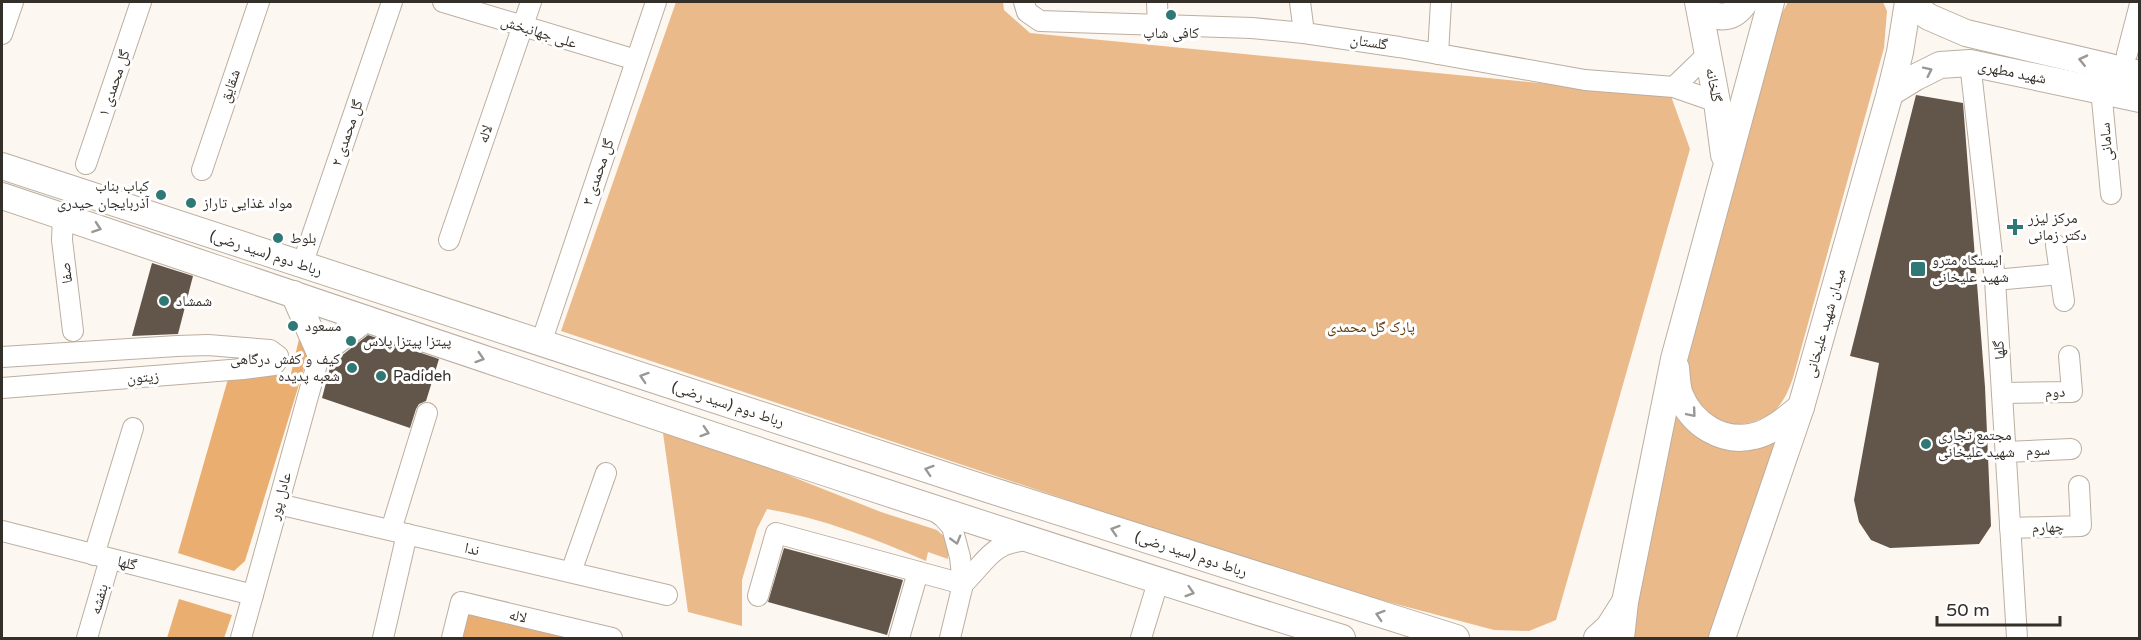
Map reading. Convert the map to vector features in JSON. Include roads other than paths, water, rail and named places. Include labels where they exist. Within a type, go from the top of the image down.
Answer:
[{"type":"main road","points":[[1700,6],[1717,18],[1732,15],[1745,2]]},
{"type":"main road","points":[[1621,639],[1625,602],[1674,359],[1771,2]]},
{"type":"main road","name":"شهید مطهری","points":[[1908,2],[1936,20],[1966,33],[2133,64]]},
{"type":"main road","name":"میدان شهید علیخانی","points":[[1722,639],[1801,407],[1890,93],[1900,52],[1908,2]]},
{"type":"main road","name":"گلخانه","points":[[1700,6],[1726,169]]},
{"type":"main road","name":"شهید مطهری","points":[[1890,93],[1940,65],[1970,63],[2101,89],[2139,99]]},
{"type":"main road","name":"رباط دوم (سید رضی)","points":[[2,166],[1427,634],[1456,639]]},
{"type":"main road","points":[[63,216],[72,189]]},
{"type":"main road","name":"رباط دوم (سید رضی)","points":[[2,196],[1158,582],[1300,632],[1342,639]]},
{"type":"main road","points":[[294,294],[320,353],[365,319]]},
{"type":"main road","points":[[1674,359],[1680,393],[1689,413],[1710,430],[1727,438],[1755,436],[1780,424],[1801,407]]},
{"type":"main road","points":[[1597,639],[1609,627],[1625,602]]},
{"type":"street","points":[[2,34],[13,2]]},
{"type":"street","name":"گل محمدی ۱","points":[[86,164],[141,2]]},
{"type":"street","name":"شقایق","points":[[202,170],[259,2]]},
{"type":"street","name":"گل محمدی ۲","points":[[302,265],[392,2]]},
{"type":"street","name":"علی جهانبخش","points":[[443,2],[636,60]]},
{"type":"street","name":"لاله","points":[[449,240],[531,2]]},
{"type":"street","name":"گل محمدی ۳","points":[[541,343],[656,2]]},
{"type":"street","name":"گلستان","points":[[1024,2],[1027,12],[1040,21],[1252,28],[1304,33],[1585,80],[1674,87],[1717,102]]},
{"type":"street","points":[[1157,2],[1158,25]]},
{"type":"street","points":[[1300,2],[1304,33]]},
{"type":"street","points":[[1438,54],[1441,2]]},
{"type":"street","points":[[2133,64],[2139,4]]},
{"type":"street","points":[[1674,87],[1708,54]]},
{"type":"street","name":"گلها","points":[[1970,63],[1995,280],[2017,639]]},
{"type":"street","name":"سامانی","points":[[2101,89],[2111,194]]},
{"type":"street","name":"صفا","points":[[63,216],[62,240],[73,331]]},
{"type":"street","points":[[2056,245],[2064,301]]},
{"type":"street","points":[[1995,280],[2060,274]]},
{"type":"street","name":"زیتون","points":[[2,357],[208,345],[270,350],[278,356],[274,365],[243,369],[2,388]]},
{"type":"street","name":"عادل پور","points":[[241,639],[320,353]]},
{"type":"street","name":"دوم","points":[[2002,393],[2072,392],[2069,356]]},
{"type":"street","points":[[383,639],[399,532],[427,413]]},
{"type":"street","name":"بنفشه","points":[[87,639],[102,557],[133,428]]},
{"type":"street","name":"سوم","points":[[2006,452],[2071,449]]},
{"type":"street","points":[[571,573],[606,473]]},
{"type":"street","name":"چهارم","points":[[2010,528],[2081,526],[2079,486]]},
{"type":"street","name":"ندا","points":[[278,504],[667,595]]},
{"type":"street","points":[[929,507],[944,517],[952,527],[957,543],[963,584],[950,639]]},
{"type":"street","name":"گلها","points":[[2,531],[253,595]]},
{"type":"street","points":[[758,596],[776,533],[963,584]]},
{"type":"street","points":[[963,584],[998,547],[1012,541],[1030,540]]},
{"type":"street","points":[[899,639],[918,572]]},
{"type":"street","points":[[1141,639],[1158,582]]},
{"type":"street","name":"لاله","points":[[452,639],[460,602],[612,639]]},
{"type":"place","name":"کافی شاپ","points":[[1171,15]]},
{"type":"place","name":"کباب بناب آذربایجان حیدری","points":[[161,195]]},
{"type":"place","name":"مواد غذایی تاراز","points":[[191,203]]},
{"type":"place","name":"مرکز لیزر دکتر زمانی","points":[[2015,227]]},
{"type":"place","name":"بلوط","points":[[278,238]]},
{"type":"place","name":"ایستگاه مترو شهید علیخانی","points":[[1918,269]]},
{"type":"place","name":"شمشاد","points":[[164,301]]},
{"type":"place","name":"مسعود","points":[[293,326]]},
{"type":"place","name":"پیتزا پیتزا پلاس","points":[[351,341]]},
{"type":"place","name":"کیف و کفش درگاهی شعبه پدیده","points":[[352,368]]},
{"type":"place","name":"Padideh","points":[[381,376]]},
{"type":"place","name":"مجتمع تجاری شهید علیخانی","points":[[1926,444]]},
{"type":"park label","name":"پارک گل محمدی","points":[[1371,327]]}]
